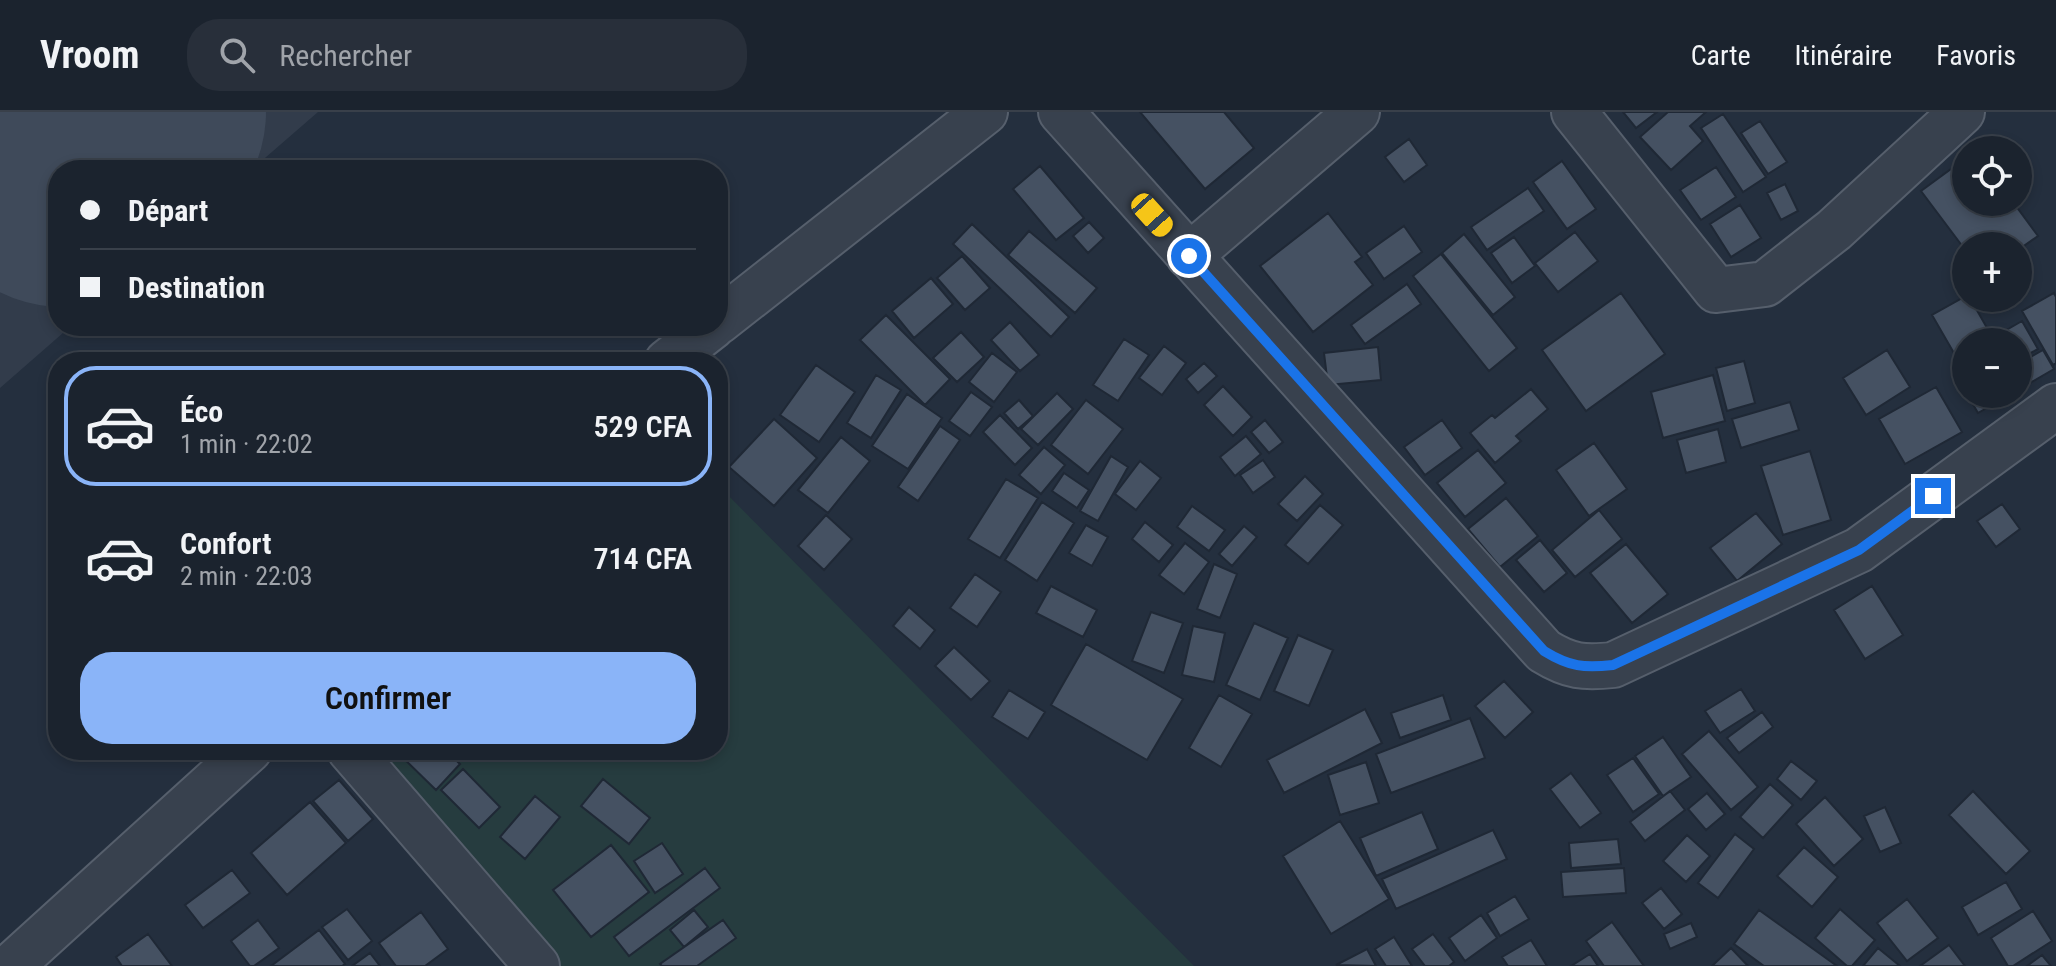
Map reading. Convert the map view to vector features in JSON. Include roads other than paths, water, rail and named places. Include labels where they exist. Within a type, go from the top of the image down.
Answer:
[{"type":"street","points":[[728,314],[985,112]]},
{"type":"street","points":[[1061,112],[1544,651],[1562,662],[1586,668],[1613,665],[1859,550],[2056,406]]},
{"type":"street","points":[[1189,256],[1357,112]]},
{"type":"street","points":[[1574,112],[1716,290],[1765,284],[1834,230],[1962,112]]},
{"type":"street","points":[[680,352],[700,336]]},
{"type":"street","points":[[11,966],[238,760]]},
{"type":"street","points":[[359,760],[537,966]]}]
